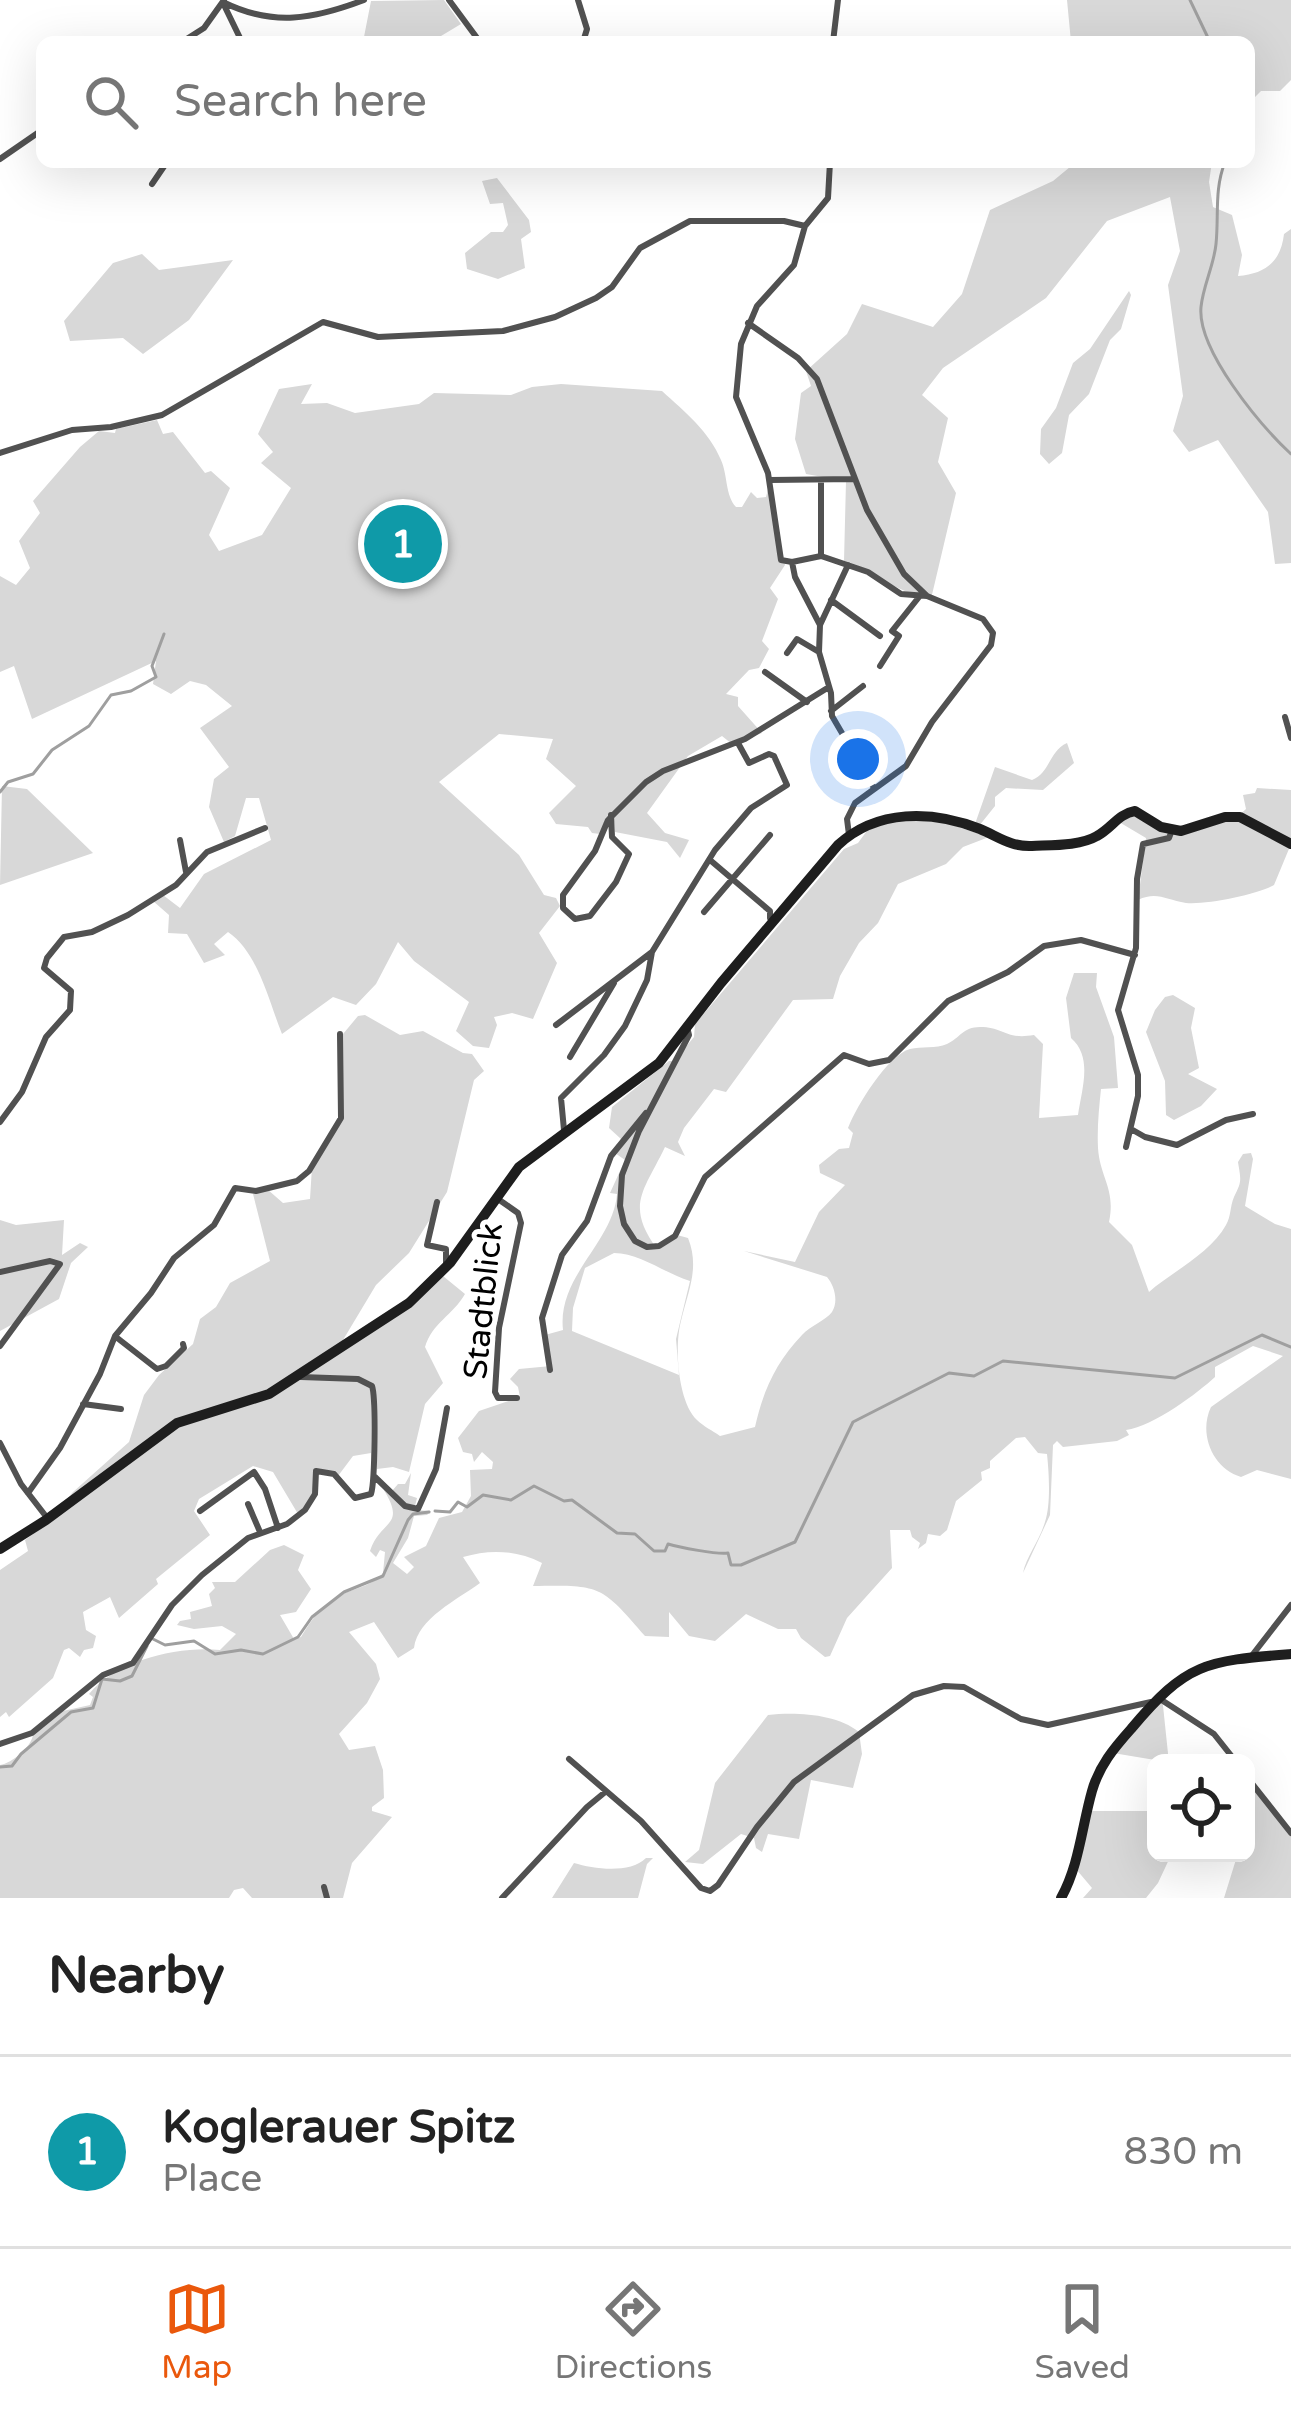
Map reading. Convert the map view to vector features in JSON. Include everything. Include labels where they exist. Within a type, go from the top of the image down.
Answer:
[{"type":"main road","points":[[0,1549],[177,1423],[257,1400],[398,1311],[447,1266],[519,1167],[656,1066],[849,835],[886,818],[920,816],[969,826],[1018,846],[1051,844],[1092,839],[1131,811],[1172,830],[1240,817],[1291,844]]},
{"type":"main road","points":[[1060,1898],[1072,1874],[1097,1775],[1155,1700],[1177,1679],[1200,1667],[1291,1654]]},
{"type":"street","points":[[224,1],[251,14],[286,20],[325,14],[364,0]]},
{"type":"street","points":[[449,0],[476,36]]},
{"type":"street","points":[[578,0],[585,36]]},
{"type":"street","points":[[834,36],[838,0]]},
{"type":"street","points":[[191,36],[204,28],[224,1]]},
{"type":"street","points":[[224,1],[239,36]]},
{"type":"street","points":[[0,159],[36,134]]},
{"type":"street","points":[[152,184],[163,168]]},
{"type":"street","points":[[830,168],[828,198],[805,226],[794,265],[757,306],[741,344],[736,397],[770,480],[781,560],[821,556],[868,572],[902,595],[923,596],[982,619],[992,629],[993,640],[932,722],[906,766],[852,809],[849,835]]},
{"type":"street","points":[[0,453],[72,430],[163,416],[323,322],[383,338],[502,331],[555,317],[596,298],[612,287],[640,248],[690,221],[784,221],[805,226]]},
{"type":"street","points":[[748,323],[813,374],[885,546],[923,596]]},
{"type":"street","points":[[770,480],[855,479]]},
{"type":"street","points":[[821,480],[821,556]]},
{"type":"street","points":[[792,562],[820,625]]},
{"type":"street","points":[[848,565],[820,625],[819,652],[831,711],[874,788]]},
{"type":"street","points":[[880,666],[898,636],[892,631],[923,596]]},
{"type":"street","points":[[831,600],[880,636]]},
{"type":"street","points":[[787,653],[799,636],[819,652]]},
{"type":"street","points":[[765,671],[807,702]]},
{"type":"street","points":[[831,711],[863,686]]},
{"type":"street","points":[[611,815],[612,837],[629,854],[616,882],[590,916],[575,919],[562,898],[595,851],[611,815],[658,774],[738,743],[829,687]]},
{"type":"street","points":[[1285,717],[1291,738]]},
{"type":"street","points":[[556,1024],[652,952],[710,860],[751,808],[788,785],[774,756],[749,763],[738,743]]},
{"type":"street","points":[[0,1122],[26,1086],[46,1037],[70,1010],[70,992],[45,970],[47,958],[64,937],[92,932],[128,915],[176,885],[207,852],[265,828]]},
{"type":"street","points":[[1126,1147],[1138,1075],[1118,1010],[1135,955],[1137,879],[1143,844],[1169,838],[1172,830]]},
{"type":"street","points":[[704,912],[770,835]]},
{"type":"street","points":[[181,840],[185,872]]},
{"type":"street","points":[[710,860],[770,911],[770,927]]},
{"type":"street","points":[[687,1027],[689,1035],[624,1167],[620,1206],[632,1238],[643,1246],[655,1247],[678,1232],[704,1178],[847,1054],[869,1064],[889,1060],[948,1001],[1008,972],[1049,944],[1081,940],[1135,955]]},
{"type":"street","points":[[566,1133],[560,1099],[621,1032],[649,975],[652,952]]},
{"type":"street","points":[[570,1057],[614,981]]},
{"type":"street","points":[[28,1493],[57,1453],[115,1336],[174,1258],[214,1225],[236,1188],[256,1192],[297,1181],[309,1172],[341,1118],[340,1034]]},
{"type":"street","points":[[550,1370],[542,1320],[562,1255],[587,1221],[614,1151],[649,1112]]},
{"type":"street","points":[[1130,1129],[1177,1145],[1226,1120],[1253,1114]]},
{"type":"street","name":"Stadtblick","points":[[496,1197],[518,1213],[520,1223],[499,1328],[495,1392],[497,1398],[517,1398]]},
{"type":"street","points":[[437,1202],[427,1246],[446,1249],[447,1266]]},
{"type":"street","points":[[0,1272],[50,1261],[60,1264],[0,1346]]},
{"type":"street","points":[[115,1336],[157,1370],[173,1360],[183,1344]]},
{"type":"street","points":[[0,1744],[32,1733],[103,1676],[132,1665],[173,1604],[206,1570],[260,1532],[292,1521],[310,1504],[316,1471],[334,1474],[356,1498],[370,1495],[375,1477],[371,1433],[376,1397],[372,1386],[358,1379],[299,1375]]},
{"type":"street","points":[[83,1404],[122,1408]]},
{"type":"street","points":[[375,1477],[405,1506],[418,1509],[436,1469],[447,1408]]},
{"type":"street","points":[[0,1443],[48,1519]]},
{"type":"street","points":[[200,1511],[254,1472],[278,1528]]},
{"type":"street","points":[[248,1504],[260,1532]]},
{"type":"street","points":[[1250,1658],[1291,1605]]},
{"type":"street","points":[[569,1759],[632,1813],[701,1888],[710,1891],[794,1782],[913,1694],[944,1686],[964,1687],[1021,1719],[1045,1725],[1155,1700],[1200,1723],[1231,1754]]},
{"type":"street","points":[[1228,1749],[1228,1754]]},
{"type":"street","points":[[1255,1787],[1291,1833]]},
{"type":"street","points":[[502,1898],[604,1793]]},
{"type":"street","points":[[324,1887],[327,1898]]},
{"type":"shaded area","points":[[444,0],[461,24],[441,36],[364,36],[371,1]]},
{"type":"shaded area","points":[[1067,0],[1291,0],[1291,80],[1280,91],[1261,91],[1255,97],[1255,36],[1070,36]]},
{"type":"shaded area","points":[[1069,168],[1211,168],[1213,207],[1232,215],[1242,255],[1238,276],[1270,264],[1291,229],[1291,563],[1275,564],[1268,512],[1218,440],[1189,452],[1173,431],[1183,396],[1168,285],[1180,251],[1170,197],[1107,221],[1046,298],[943,368],[922,395],[948,418],[938,462],[956,493],[931,599],[844,561],[846,481],[806,474],[795,439],[801,393],[811,386],[806,371],[847,334],[862,304],[933,327],[962,294],[990,210],[1053,181]]},
{"type":"shaded area","points":[[497,178],[529,220],[531,232],[521,239],[525,268],[498,279],[467,269],[465,253],[508,225],[503,203],[490,204],[482,181]]},
{"type":"shaded area","points":[[142,254],[159,270],[233,260],[189,320],[143,354],[123,338],[70,341],[64,321],[113,263]]},
{"type":"shaded area","points":[[1129,291],[1121,329],[1110,340],[1089,394],[1069,415],[1062,453],[1049,464],[1040,454],[1041,429],[1056,408],[1073,363],[1090,349]]},
{"type":"shaded area","points":[[312,384],[301,404],[327,403],[355,413],[419,404],[434,393],[511,395],[561,384],[662,391],[710,440],[736,507],[742,507],[751,492],[757,498],[766,497],[769,485],[785,565],[770,588],[778,599],[762,641],[769,649],[759,668],[749,670],[726,694],[738,697],[738,706],[762,733],[732,744],[722,736],[688,756],[647,813],[665,833],[689,840],[680,858],[667,842],[615,832],[614,821],[606,817],[600,834],[588,827],[556,824],[549,813],[576,786],[546,759],[553,739],[499,734],[439,782],[519,855],[544,895],[556,898],[560,906],[539,933],[557,963],[533,1019],[512,1013],[494,1017],[497,1025],[489,1048],[473,1046],[456,1031],[469,1002],[414,961],[398,942],[376,984],[356,1005],[333,997],[282,1034],[261,978],[247,952],[228,932],[214,944],[225,955],[204,963],[187,934],[168,933],[169,915],[153,901],[163,895],[180,908],[204,874],[271,840],[259,798],[246,798],[235,836],[224,842],[209,807],[214,779],[229,767],[200,728],[232,706],[206,685],[190,681],[171,694],[153,684],[156,661],[32,719],[14,666],[0,672],[0,576],[16,585],[30,568],[19,541],[40,513],[33,501],[80,447],[99,431],[115,433],[157,420],[163,434],[173,432],[205,473],[211,471],[230,488],[209,535],[219,551],[262,535],[291,488],[261,463],[273,452],[258,434],[279,389]]},
{"type":"shaded area","points":[[1067,743],[1074,763],[1043,790],[1006,788],[995,797],[995,806],[979,826],[975,824],[995,767],[1032,780]]},
{"type":"shaded area","points":[[2,786],[27,789],[93,853],[0,885]]},
{"type":"shaded area","points":[[1257,788],[1291,790],[1291,844],[1274,885],[1206,902],[1156,896],[1138,900],[1146,838],[1119,822],[1130,813],[1156,829],[1236,818],[1246,809],[1243,795]]},
{"type":"shaded area","points":[[900,819],[946,823],[989,837],[963,847],[946,864],[898,884],[878,923],[859,943],[840,976],[833,999],[793,1000],[726,1092],[714,1089],[684,1128],[678,1142],[685,1156],[665,1147],[640,1209],[657,1249],[677,1235],[688,1238],[691,1249],[692,1280],[678,1345],[679,1374],[691,1412],[720,1436],[755,1427],[778,1366],[805,1332],[832,1312],[835,1293],[827,1277],[744,1251],[795,1262],[819,1212],[845,1185],[820,1173],[819,1165],[839,1149],[849,1148],[853,1133],[848,1128],[883,1071],[901,1053],[943,1046],[974,1027],[1034,1035],[1043,1044],[1039,1118],[1078,1115],[1084,1064],[1071,1038],[1066,998],[1074,973],[1097,973],[1096,987],[1114,1037],[1118,1088],[1101,1089],[1098,1118],[1099,1158],[1111,1201],[1109,1222],[1132,1245],[1149,1292],[1200,1254],[1228,1222],[1243,1154],[1251,1153],[1253,1159],[1245,1206],[1291,1229],[1291,1479],[1257,1470],[1241,1477],[1231,1473],[1216,1458],[1207,1439],[1211,1407],[1283,1356],[1253,1346],[1215,1367],[1215,1377],[1187,1399],[1126,1430],[1129,1435],[1117,1441],[1063,1447],[1057,1441],[1053,1445],[1050,1515],[1023,1573],[1045,1522],[1049,1488],[1047,1454],[1038,1453],[1025,1437],[1016,1438],[990,1461],[990,1468],[981,1472],[982,1480],[956,1501],[947,1530],[940,1536],[928,1534],[918,1549],[920,1543],[910,1530],[890,1530],[892,1568],[847,1618],[830,1656],[801,1638],[796,1629],[778,1629],[746,1614],[715,1641],[689,1636],[669,1612],[669,1637],[645,1636],[598,1592],[573,1586],[533,1586],[542,1563],[503,1552],[463,1557],[480,1583],[431,1619],[414,1648],[398,1658],[374,1622],[349,1632],[376,1664],[380,1679],[367,1703],[339,1734],[349,1750],[375,1746],[383,1770],[384,1798],[372,1811],[392,1817],[352,1863],[343,1898],[252,1898],[243,1888],[234,1890],[229,1898],[0,1898],[0,1765],[21,1754],[33,1734],[63,1711],[90,1705],[93,1697],[89,1694],[115,1672],[167,1653],[220,1650],[236,1634],[222,1626],[194,1629],[177,1625],[191,1619],[190,1612],[212,1606],[212,1582],[235,1582],[270,1550],[284,1545],[304,1555],[298,1570],[311,1589],[296,1612],[280,1615],[294,1639],[301,1637],[328,1603],[383,1573],[385,1552],[380,1550],[376,1557],[370,1551],[393,1517],[382,1487],[392,1491],[405,1484],[411,1473],[408,1495],[417,1498],[414,1510],[431,1511],[414,1516],[393,1563],[407,1574],[414,1567],[404,1557],[426,1546],[439,1518],[462,1512],[471,1496],[470,1470],[492,1469],[493,1462],[482,1452],[474,1462],[472,1454],[463,1452],[458,1438],[479,1411],[520,1397],[510,1379],[519,1369],[551,1366],[545,1335],[563,1330],[568,1293],[613,1212],[617,1194],[610,1193],[625,1160],[615,1153],[621,1139],[609,1128],[612,1107],[674,1061],[694,1037],[695,1024],[844,849],[858,843],[869,828]],"holes":[[[614,1253],[690,1281],[676,1339],[679,1375],[572,1331],[573,1308],[585,1268]]]},
{"type":"shaded area","points":[[1173,995],[1195,1008],[1191,1028],[1199,1068],[1188,1074],[1217,1089],[1201,1106],[1174,1120],[1166,1115],[1165,1081],[1146,1032],[1155,1010]]},
{"type":"shaded area","points":[[365,1015],[400,1035],[423,1031],[472,1054],[484,1071],[474,1080],[447,1192],[409,1253],[376,1285],[340,1345],[297,1379],[357,1380],[371,1386],[371,1453],[353,1456],[338,1476],[317,1469],[311,1499],[298,1514],[273,1472],[253,1466],[199,1499],[194,1511],[210,1535],[156,1579],[158,1584],[119,1618],[110,1597],[83,1612],[86,1630],[96,1636],[93,1648],[80,1657],[69,1648],[64,1650],[53,1678],[9,1717],[6,1712],[0,1717],[0,1570],[28,1551],[25,1540],[129,1442],[144,1395],[193,1344],[200,1319],[216,1307],[230,1283],[270,1261],[253,1194],[267,1189],[283,1203],[310,1199],[312,1167],[338,1126],[343,1034],[358,1016]]},
{"type":"shaded area","points":[[0,1220],[16,1225],[64,1220],[62,1255],[80,1243],[88,1247],[71,1263],[59,1299],[0,1331]]},
{"type":"shaded area","points":[[443,1276],[465,1294],[425,1347],[443,1383],[425,1404],[409,1472],[377,1469],[377,1412],[371,1382],[306,1375]]},
{"type":"shaded area","points":[[1162,1696],[1168,1754],[1147,1754],[1147,1759],[1113,1753]]},
{"type":"shaded area","points":[[768,1715],[816,1716],[859,1732],[862,1754],[853,1788],[811,1780],[799,1839],[768,1834],[762,1852],[754,1838],[741,1834],[703,1864],[685,1862],[699,1850],[715,1783]]},
{"type":"shaded area","points":[[1255,1790],[1291,1836],[1291,1898],[1224,1898],[1235,1862],[1255,1862]]},
{"type":"shaded area","points":[[1089,1811],[1147,1811],[1147,1862],[1168,1862],[1146,1898],[1083,1898],[1092,1888],[1076,1869]]},
{"type":"shaded area","points":[[653,1858],[638,1898],[552,1898],[574,1863],[621,1868]]},
{"type":"waterway","points":[[1190,0],[1207,36]]},
{"type":"waterway","points":[[1223,168],[1202,324],[1233,386],[1291,454]]},
{"type":"waterway","points":[[0,792],[8,782],[33,774],[52,750],[89,726],[111,695],[131,691],[156,677],[152,666],[164,634]]},
{"type":"waterway","points":[[435,1511],[450,1512],[458,1502],[467,1507],[483,1495],[511,1500],[534,1486],[564,1501],[572,1500],[617,1533],[635,1534],[654,1551],[665,1551],[668,1544],[728,1553],[731,1565],[741,1565],[795,1542],[853,1422],[949,1373],[974,1376],[1003,1361],[1175,1378],[1262,1335],[1291,1347]]},
{"type":"waterway","points":[[153,1639],[165,1645],[194,1641],[215,1654],[241,1650],[263,1654],[298,1637],[312,1617],[344,1592],[383,1576],[408,1520],[413,1514],[429,1512]]},
{"type":"waterway","points":[[0,1767],[12,1766],[71,1712],[93,1708],[102,1679],[120,1681],[132,1676],[147,1646]]},
{"type":"place","name":"Koglerauer Spitz","points":[[403,544]]}]
